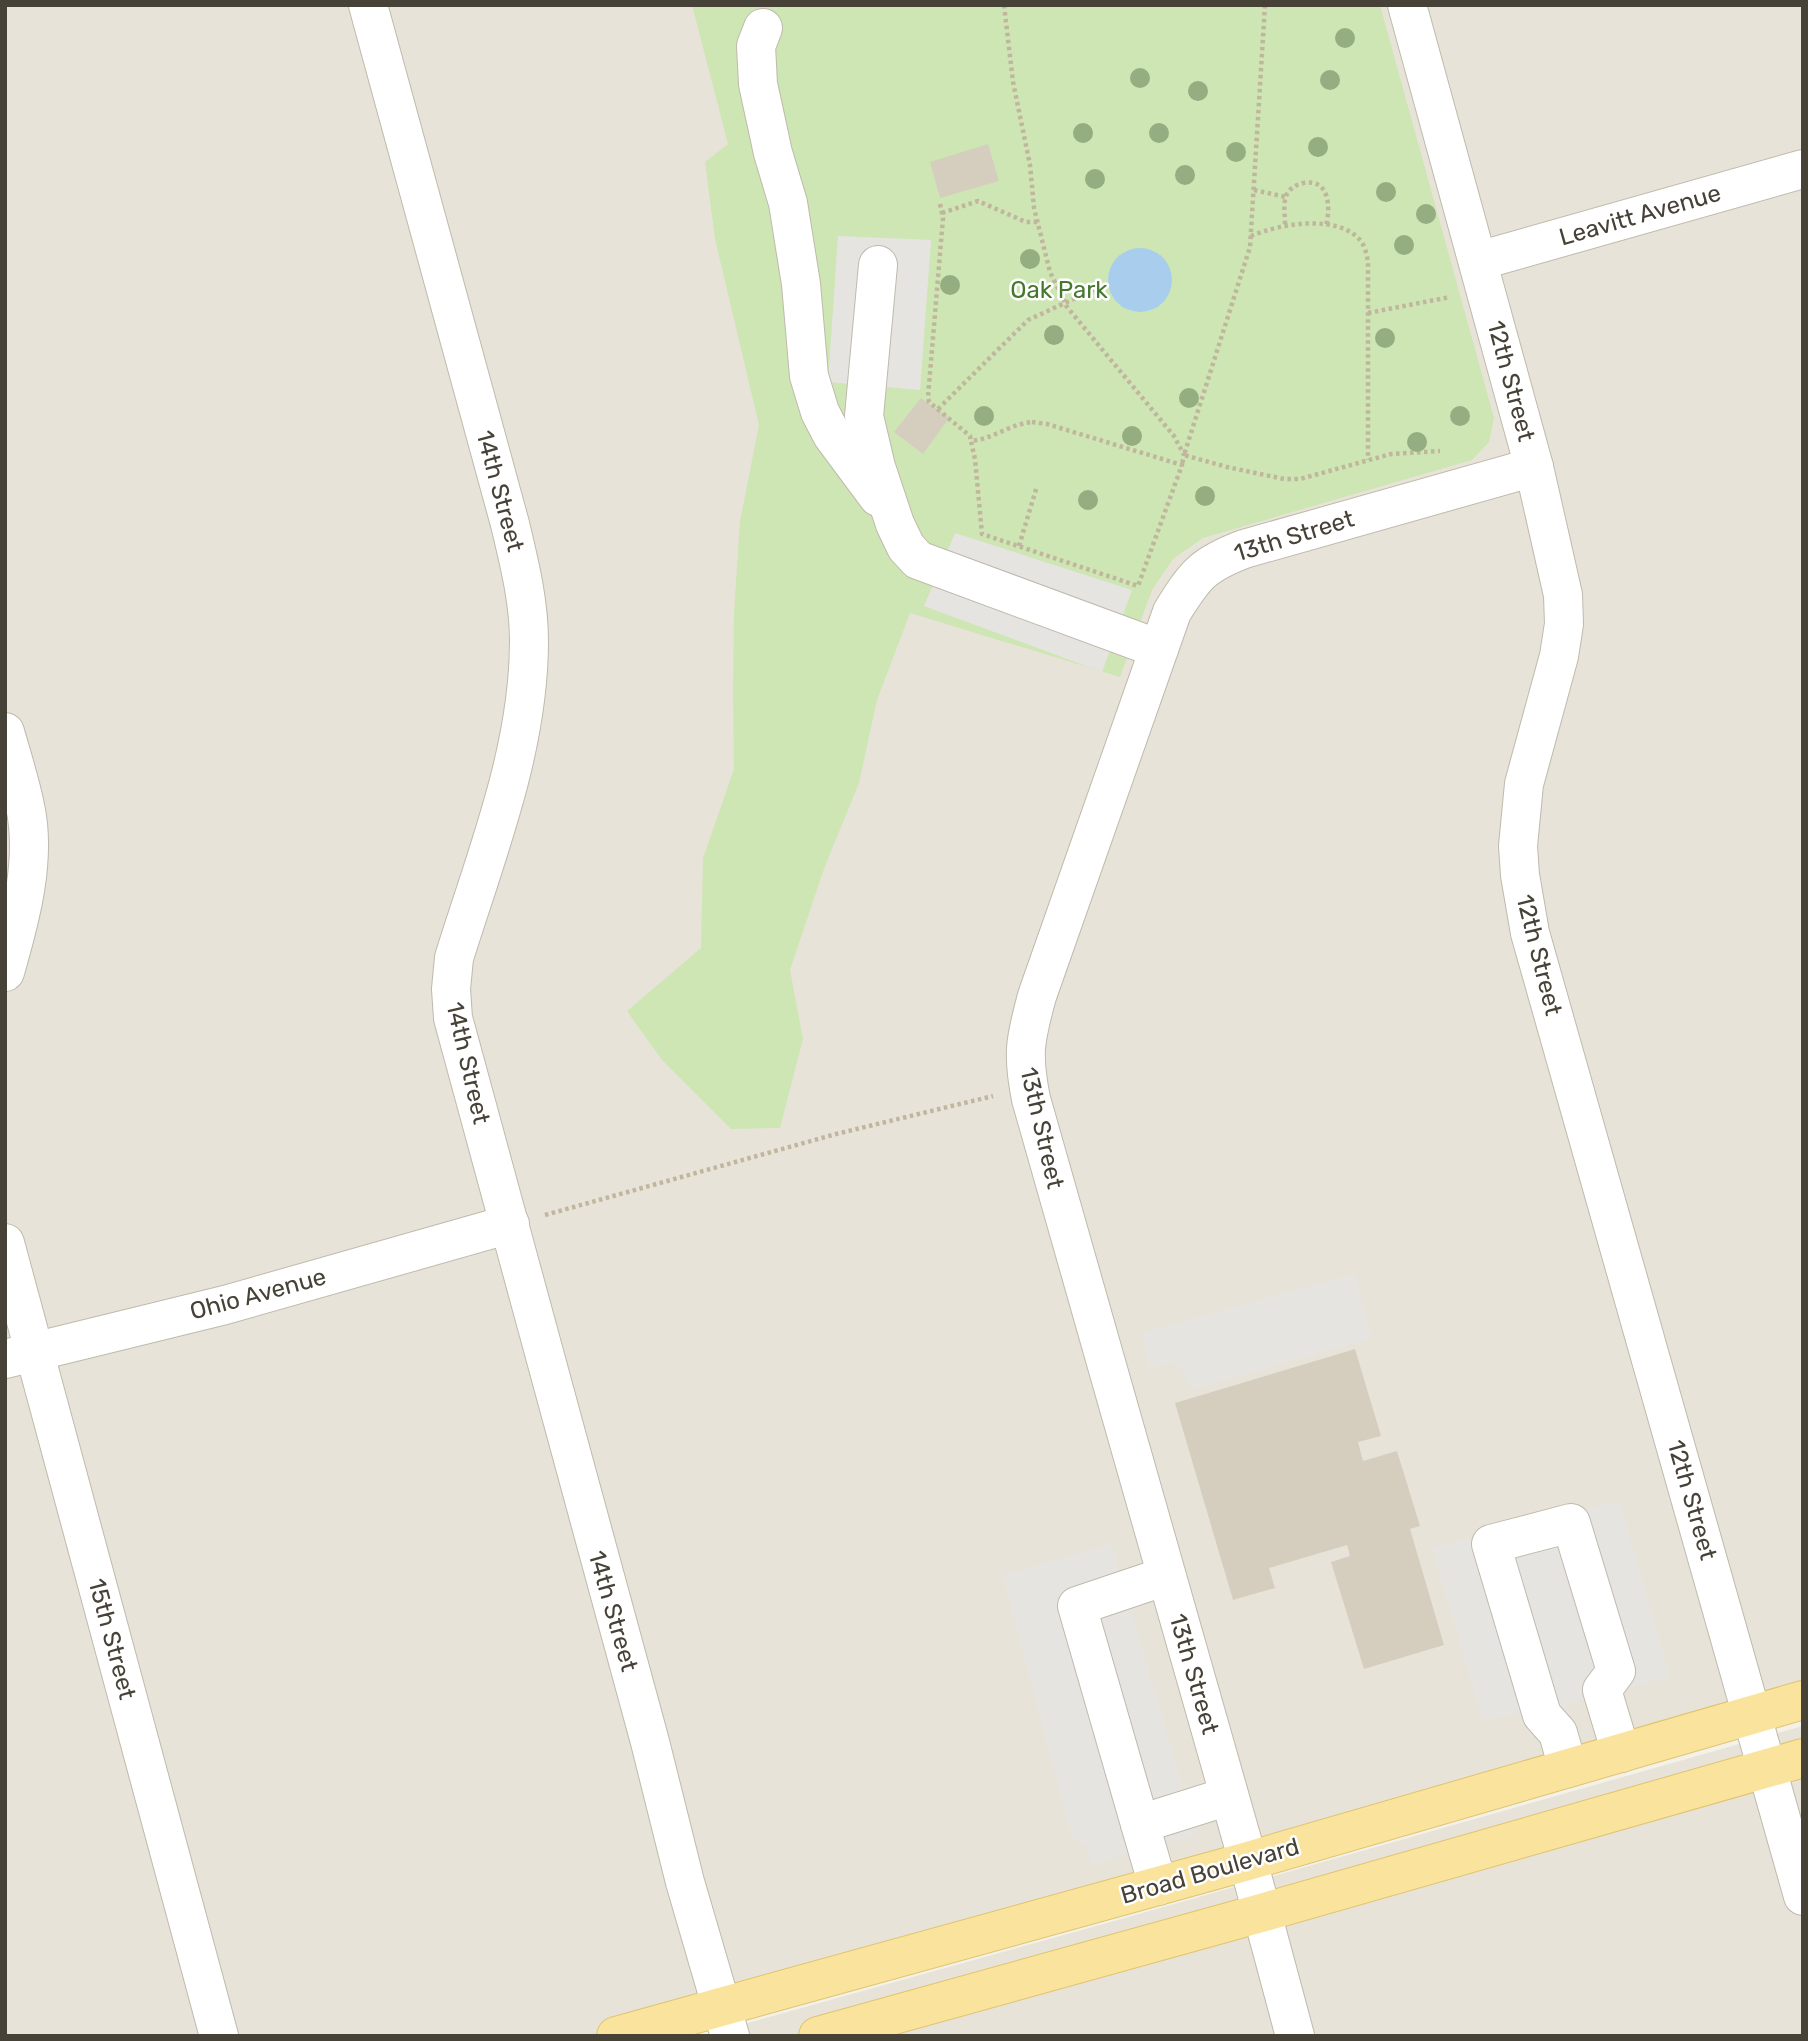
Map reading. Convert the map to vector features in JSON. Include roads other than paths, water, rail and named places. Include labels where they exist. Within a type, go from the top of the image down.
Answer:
[{"type":"main road","name":"Broad Boulevard","points":[[616,2036],[726,2021],[1158,1886],[1803,1700]]},
{"type":"main road","points":[[818,2036],[1785,1763]]},
{"type":"street","name":"14th Street","points":[[368,5],[510,524],[523,581],[529,638],[526,700],[514,762],[454,958],[451,989],[453,1018],[595,1548],[650,1742],[685,1882],[726,2021]]},
{"type":"street","name":"12th Street","points":[[1407,5],[1534,467],[1563,594],[1564,624],[1559,656],[1524,785],[1518,846],[1530,933],[1753,1715],[1785,1763],[1803,1896]]},
{"type":"street","points":[[763,28],[756,46],[758,84],[773,153],[788,203],[801,284],[809,376],[820,412],[832,435],[865,482],[891,512]]},
{"type":"street","name":"Leavitt Avenue","points":[[1482,276],[1803,169]]},
{"type":"street","points":[[877,265],[864,416],[876,467],[906,547],[918,560],[1160,649]]},
{"type":"street","name":"13th Street","points":[[1295,2036],[1248,1861],[1028,1087],[1025,1041],[1037,996],[1172,612],[1192,579],[1217,560],[1244,549],[1534,467]]},
{"type":"street","points":[[5,733],[26,807],[29,836],[23,897],[5,972]]},
{"type":"street","name":"Ohio Avenue","points":[[20,1355],[225,1305],[510,1224]]},
{"type":"street","name":"15th Street","points":[[5,1243],[20,1355],[219,2036]]},
{"type":"street","points":[[1569,1768],[1558,1733],[1542,1716],[1490,1544],[1571,1523],[1616,1671],[1602,1690],[1621,1753]]},
{"type":"street","points":[[1158,1886],[1077,1606],[1166,1576]]},
{"type":"street","points":[[1140,1824],[1229,1796]]},
{"type":"water","points":[[1140,248],[1158,254],[1166,262],[1172,280],[1166,298],[1158,306],[1140,312],[1122,306],[1114,298],[1108,280],[1114,262],[1122,254]]},
{"type":"park label","name":"Oak Park","points":[[1059,290]]}]
